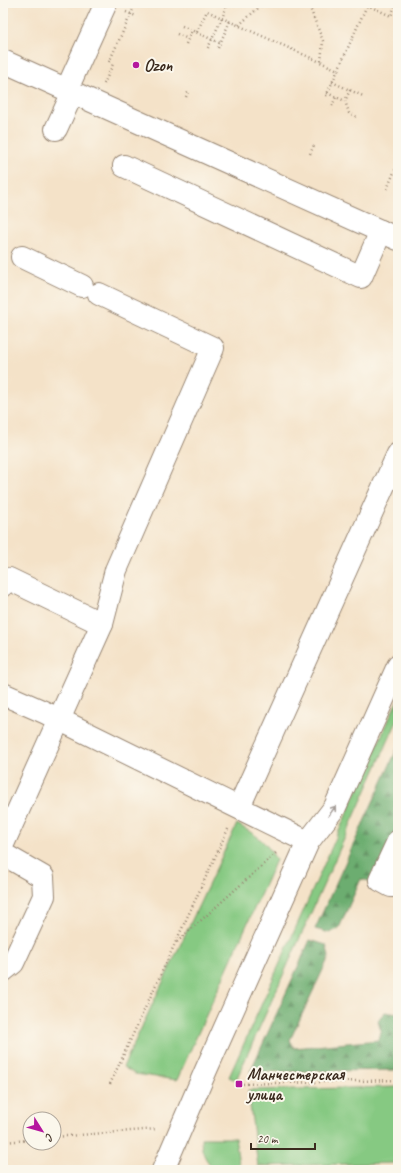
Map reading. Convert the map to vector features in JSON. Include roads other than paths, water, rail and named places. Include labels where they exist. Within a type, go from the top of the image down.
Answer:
[{"type":"street","points":[[56,129],[106,3]]},
{"type":"street","points":[[3,60],[393,234],[361,277],[124,166]]},
{"type":"street","points":[[3,844],[102,624],[116,570],[213,348],[22,257]]},
{"type":"street","points":[[239,807],[398,454]]},
{"type":"street","points":[[3,585],[9,579],[102,624]]},
{"type":"street","points":[[163,1170],[302,838],[335,807],[398,666]]},
{"type":"street","points":[[3,694],[60,719],[302,838]]},
{"type":"street","points":[[398,841],[380,880],[391,886],[398,886]]},
{"type":"street","points":[[3,854],[43,878],[44,896],[13,963],[3,971]]},
{"type":"place","name":"Ozon","points":[[136,65]]},
{"type":"place","name":"Манчестерская улица","points":[[239,1084]]}]
